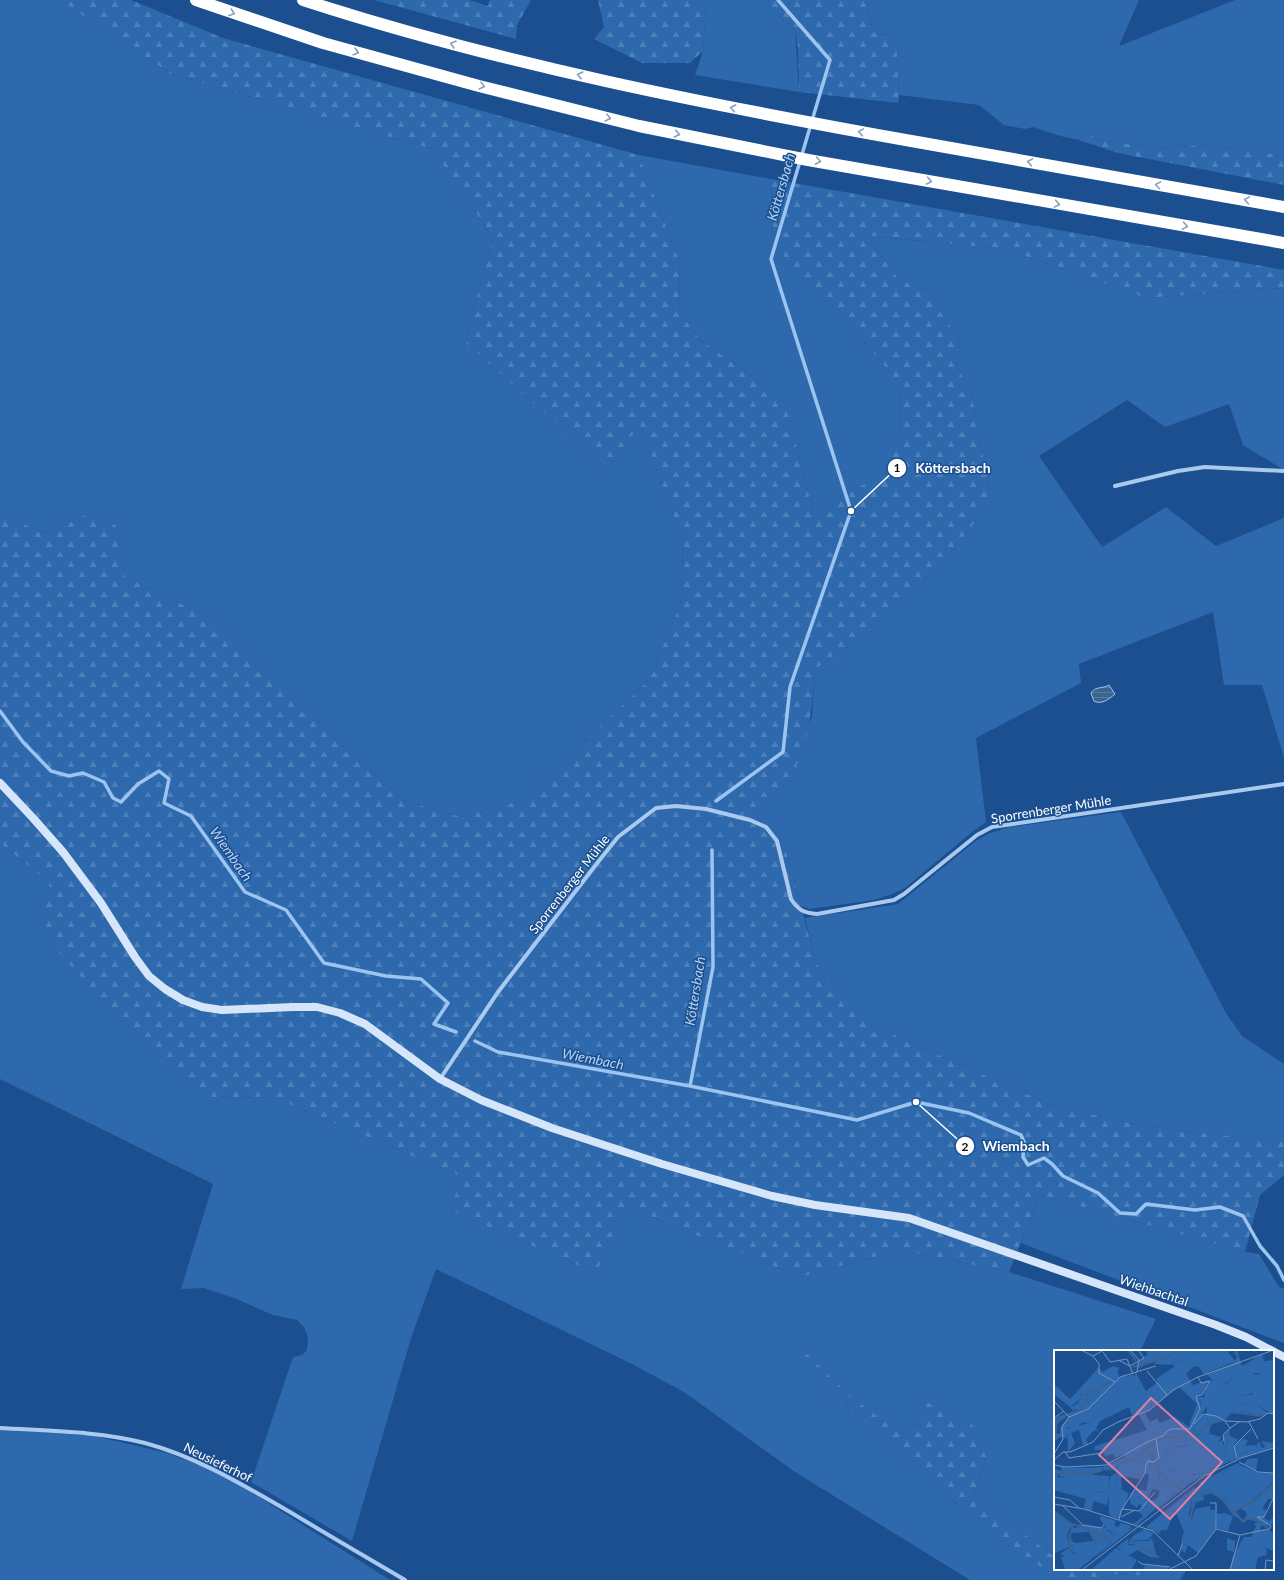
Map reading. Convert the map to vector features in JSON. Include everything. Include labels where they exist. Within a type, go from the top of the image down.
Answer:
[{"type":"highway","points":[[196,0],[338,47],[479,86],[638,126],[891,175],[1284,244]]},
{"type":"highway","points":[[303,0],[467,48],[645,90],[899,139],[1284,207]]},
{"type":"main road","name":"Wiehbachtal","points":[[0,783],[63,852],[101,903],[150,976],[165,989],[184,1000],[202,1007],[222,1010],[317,1007],[340,1013],[365,1024],[440,1079],[481,1100],[524,1118],[662,1164],[772,1196],[815,1205],[909,1218],[1216,1325],[1246,1337],[1271,1350]]},
{"type":"main road","name":"Wiehbachtal","points":[[1274,1352],[1284,1357]]},
{"type":"street","points":[[1115,486],[1178,470],[1200,467],[1284,471]]},
{"type":"street","name":"Sporrenberger Mühle","points":[[440,1079],[498,992],[598,862],[618,837],[656,808],[676,806],[706,809],[750,820],[766,827],[777,841],[791,899],[795,906],[807,914],[817,914],[894,900],[904,894],[977,835],[992,827],[1284,784]]},
{"type":"street","name":"Neusieferhof","points":[[0,1428],[120,1438],[167,1450],[202,1463],[238,1481],[405,1580]]},
{"type":"green space","points":[[0,0],[60,0],[171,74],[432,149],[493,238],[465,342],[607,469],[640,425],[683,541],[681,602],[649,680],[523,800],[461,817],[403,800],[347,750],[216,620],[125,577],[116,525],[85,515],[45,533],[0,514]]},
{"type":"green space","points":[[60,0],[131,0],[223,38],[639,155],[680,263],[679,311],[701,341],[737,365],[786,404],[813,511],[887,472],[899,437],[900,384],[853,329],[789,265],[773,236],[771,179],[1284,270],[1284,288],[1146,298],[1005,249],[870,236],[872,243],[899,280],[930,291],[961,345],[957,367],[971,392],[990,493],[972,527],[930,575],[877,628],[815,669],[811,715],[800,758],[794,772],[783,790],[757,818],[784,843],[817,965],[870,1019],[898,1037],[1054,1106],[1143,1126],[1284,1142],[1284,1175],[1260,1195],[1245,1252],[1040,1195],[1009,1272],[900,1250],[801,1277],[626,1207],[596,1273],[451,1211],[460,1176],[275,1098],[208,1097],[127,1029],[38,928],[50,883],[0,843],[0,514],[45,533],[85,515],[116,525],[125,577],[216,620],[347,750],[403,800],[461,817],[523,800],[649,680],[681,602],[683,541],[640,425],[607,469],[465,342],[493,238],[432,149],[171,74]]},
{"type":"green space","points":[[374,0],[469,0],[488,6],[490,0],[531,0],[517,25],[516,39]]},
{"type":"green space","points":[[598,0],[698,0],[706,6],[703,51],[690,63],[642,63],[594,39],[604,27]]},
{"type":"green space","points":[[698,0],[762,0],[795,30],[799,92],[695,75],[703,51],[706,6]]},
{"type":"green space","points":[[762,0],[865,0],[873,30],[892,39],[897,46],[898,103],[799,92],[798,48],[795,30]]},
{"type":"green space","points":[[865,0],[1139,0],[1119,46],[1235,0],[1284,0],[1284,156],[1227,147],[1194,146],[1156,148],[1100,140],[1086,130],[1079,140],[1033,127],[1025,129],[1004,125],[979,105],[899,95],[897,46],[883,34],[873,30]]},
{"type":"green space","points":[[1086,130],[1100,140],[1156,148],[1194,146],[1227,147],[1284,156],[1284,185],[1118,153],[1079,140]]},
{"type":"green space","points":[[639,155],[771,179],[773,236],[900,384],[899,437],[887,472],[813,511],[786,404],[737,365],[701,341],[679,311],[680,263]]},
{"type":"green space","points":[[869,236],[1005,249],[1146,298],[1284,288],[1284,470],[1243,445],[1229,404],[1165,427],[1127,400],[1039,456],[1102,547],[1166,507],[1216,546],[1284,518],[1284,758],[1262,685],[1224,685],[1213,612],[1079,664],[1081,683],[976,738],[986,822],[905,888],[874,900],[810,909],[801,906],[784,843],[757,818],[785,787],[812,716],[815,669],[877,628],[930,575],[972,527],[990,493],[971,392],[957,367],[961,345],[930,291],[899,280],[872,243]]},
{"type":"green space","points":[[1121,812],[1226,1013],[1242,1036],[1284,1064],[1284,1142],[1143,1126],[1054,1106],[898,1037],[870,1019],[817,965],[805,918],[898,904],[977,840],[990,833],[1010,827]]},
{"type":"green space","points":[[0,843],[50,883],[208,1097],[275,1098],[460,1176],[451,1211],[596,1273],[626,1207],[801,1277],[900,1250],[1009,1272],[1156,1319],[1140,1350],[1054,1350],[1054,1556],[974,1495],[986,1457],[918,1424],[901,1434],[789,1352],[848,1409],[972,1517],[1060,1580],[970,1580],[795,1472],[684,1392],[630,1363],[436,1269],[411,1338],[352,1541],[251,1482],[293,1357],[302,1355],[307,1350],[308,1338],[304,1327],[297,1320],[273,1315],[234,1298],[204,1288],[181,1289],[213,1184],[0,1079]]},
{"type":"green space","points":[[1040,1195],[1245,1252],[1259,1254],[1279,1287],[1284,1289],[1284,1343],[1021,1243]]},
{"type":"green space","points":[[800,1347],[849,1395],[901,1434],[918,1424],[926,1402],[972,1424],[986,1457],[974,1495],[1054,1556],[1054,1570],[1141,1570],[1151,1576],[1113,1574],[1106,1580],[1060,1580],[972,1517],[848,1409],[789,1353]]},
{"type":"green space","points":[[0,1428],[86,1434],[167,1453],[202,1466],[238,1484],[390,1580],[0,1580]]},
{"type":"green space","points":[[1141,1570],[1186,1570],[1180,1580],[1106,1580],[1113,1574],[1150,1576]]},
{"type":"shaded area","points":[[1109,685],[1115,694],[1103,702],[1094,701],[1091,693],[1097,688]]},
{"type":"waterway","name":"Köttersbach","points":[[716,801],[783,752],[790,687],[851,511],[771,259],[830,60],[778,0]]},
{"type":"waterway","name":"Wiembach","points":[[0,711],[23,742],[51,771],[69,776],[83,773],[104,782],[113,798],[121,802],[138,784],[159,771],[169,779],[164,803],[191,816],[245,892],[286,910],[324,963],[386,976],[421,979],[448,1003],[434,1024],[456,1032]]},
{"type":"waterway","name":"Köttersbach","points":[[690,1086],[713,967],[712,850]]},
{"type":"waterway","name":"Wiembach","points":[[475,1041],[498,1052],[690,1086],[857,1120],[916,1102],[969,1113],[1021,1135],[1024,1142],[1023,1157],[1028,1165],[1044,1158],[1063,1176],[1098,1193],[1120,1213],[1136,1214],[1146,1204],[1195,1210],[1220,1207],[1243,1216],[1260,1246],[1277,1266],[1284,1280]]},
{"type":"place","name":"Köttersbach","points":[[851,511]]},
{"type":"place","name":"Wiembach","points":[[916,1102]]}]
